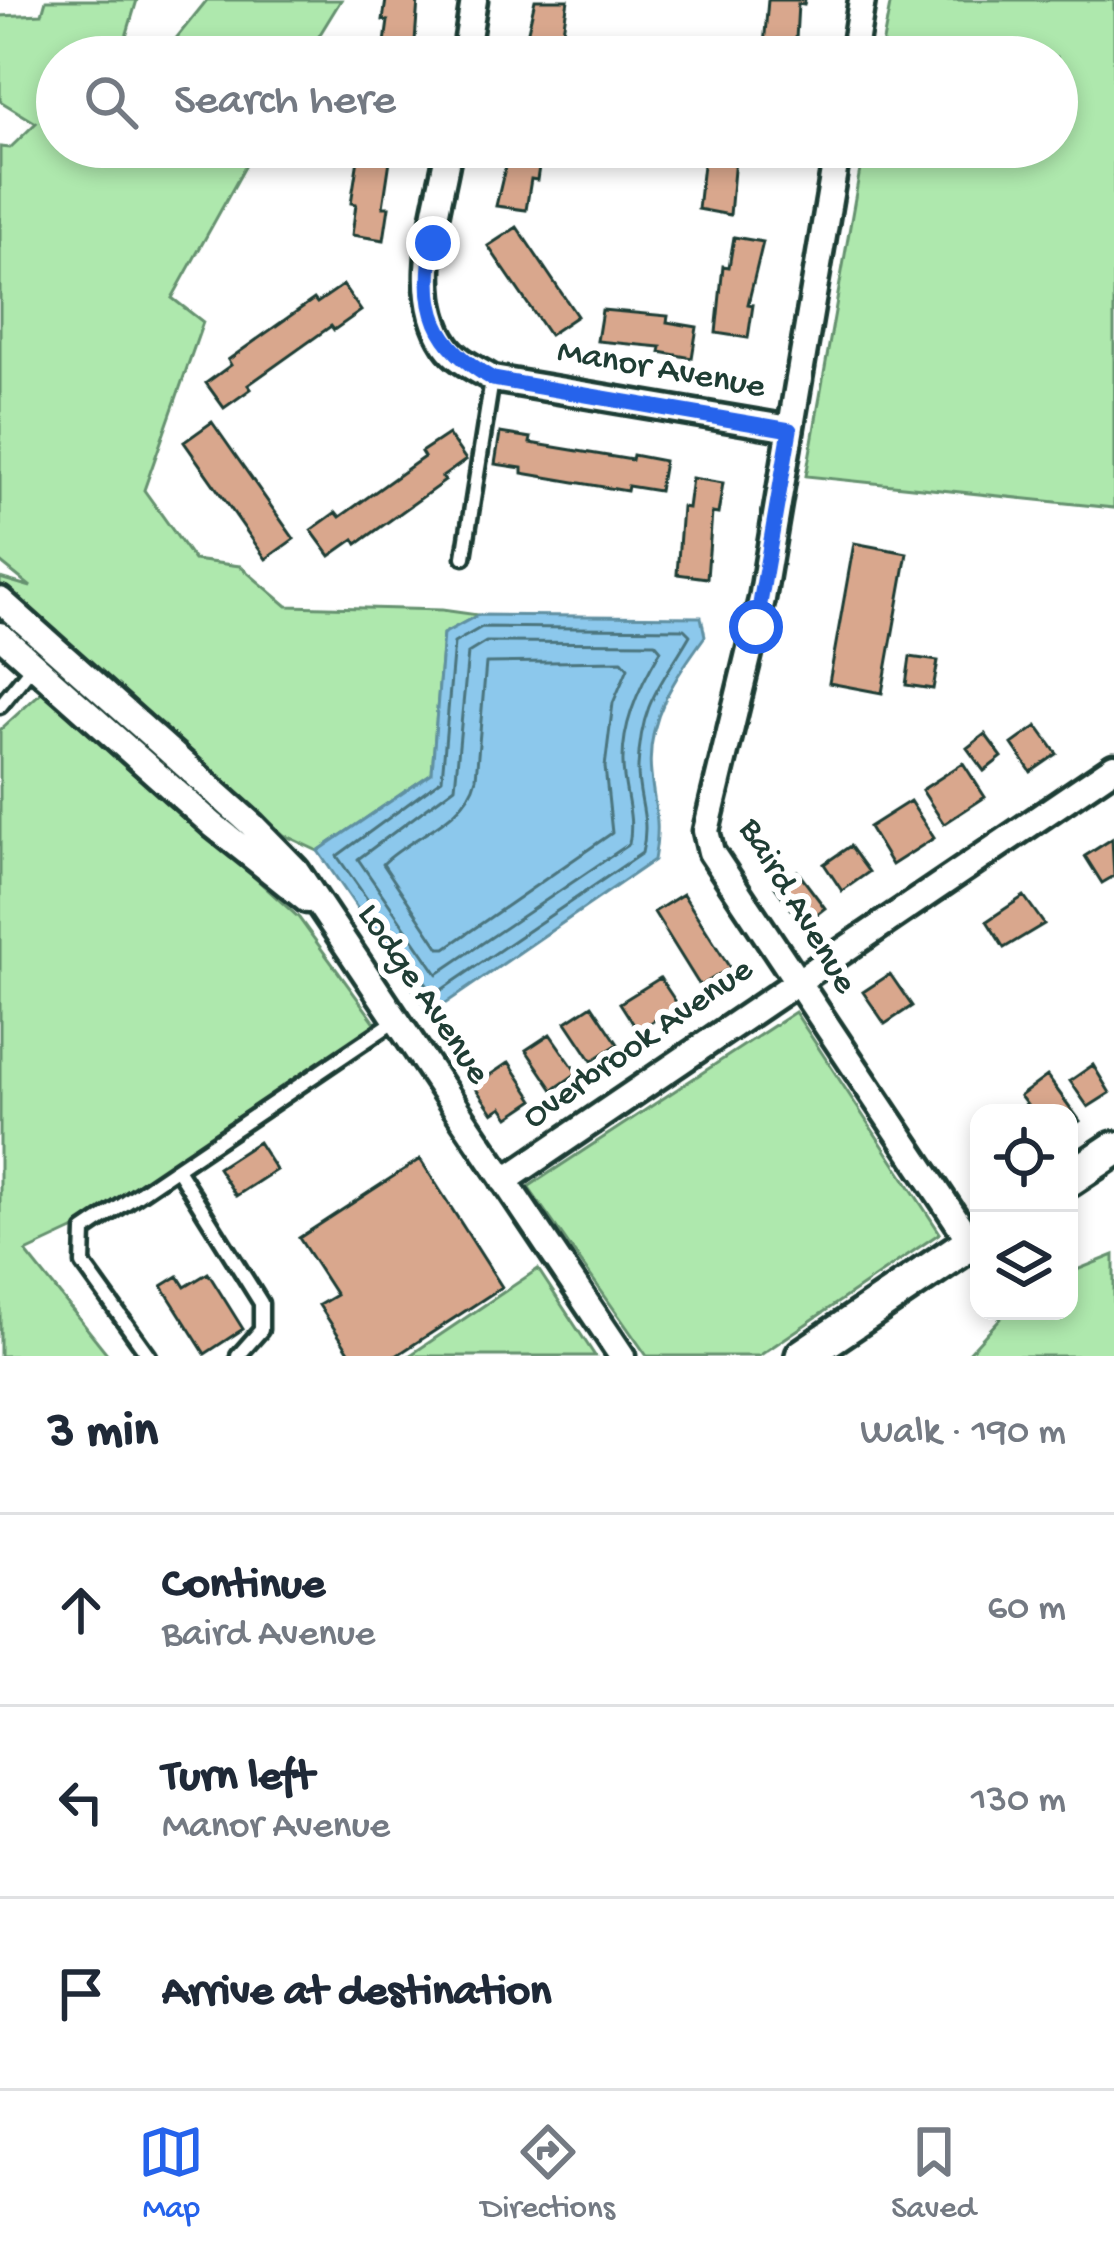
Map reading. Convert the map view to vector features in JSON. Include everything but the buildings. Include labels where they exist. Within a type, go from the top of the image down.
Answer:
[{"type":"main road","points":[[1078,1173],[1109,1154]]},
{"type":"main road","points":[[803,1356],[970,1243]]},
{"type":"street","points":[[468,36],[474,0]]},
{"type":"street","points":[[856,36],[862,0]]},
{"type":"street","name":"Manor Avenue","points":[[445,168],[428,271],[435,320],[455,354],[493,379],[790,430]]},
{"type":"street","name":"Baird Avenue","points":[[834,168],[759,613],[705,822],[711,852],[970,1233]]},
{"type":"street","name":"Lodge Avenue","points":[[0,600],[276,848],[324,912],[622,1356]]},
{"type":"street","name":"Lodge Avenue","points":[[0,635],[213,825],[324,912]]},
{"type":"street","name":"Overbrook Avenue","points":[[504,1181],[1114,767]]},
{"type":"lane","points":[[464,557],[493,379]]},
{"type":"lane","points":[[0,706],[49,644]]},
{"type":"lane","points":[[149,1356],[83,1264],[85,1232],[395,1021]]},
{"type":"lane","points":[[177,1169],[261,1303],[261,1330],[238,1356]]},
{"type":"green space","points":[[46,0],[137,0],[126,36],[36,36],[36,123],[0,101],[0,16],[42,14]]},
{"type":"green space","points":[[207,0],[341,0],[319,36],[178,36]]},
{"type":"green space","points":[[891,0],[1114,0],[1114,508],[806,476],[860,168],[1078,168],[1078,36],[884,36]]},
{"type":"green space","points":[[36,123],[36,168],[244,168],[172,298],[203,322],[144,490],[194,560],[240,566],[287,606],[478,615],[443,634],[432,773],[318,851],[284,835],[0,584],[0,578],[31,587],[0,562],[0,147],[10,148]]},
{"type":"green space","points":[[46,688],[299,918],[379,1028],[73,1230],[26,1252],[109,1356],[0,1356],[0,730]]},
{"type":"green space","points":[[795,1012],[940,1233],[759,1356],[647,1356],[528,1187]]},
{"type":"green space","points":[[1114,1255],[1114,1356],[966,1356],[999,1320],[1078,1320],[1078,1269]]},
{"type":"green space","points":[[538,1269],[595,1356],[409,1356]]},
{"type":"water","points":[[478,615],[701,617],[705,636],[673,684],[653,736],[654,860],[430,1014],[318,851],[432,773],[443,634]]},
{"type":"route","points":[[433,243],[428,271],[435,320],[446,345],[493,379],[790,430],[756,627]]}]
